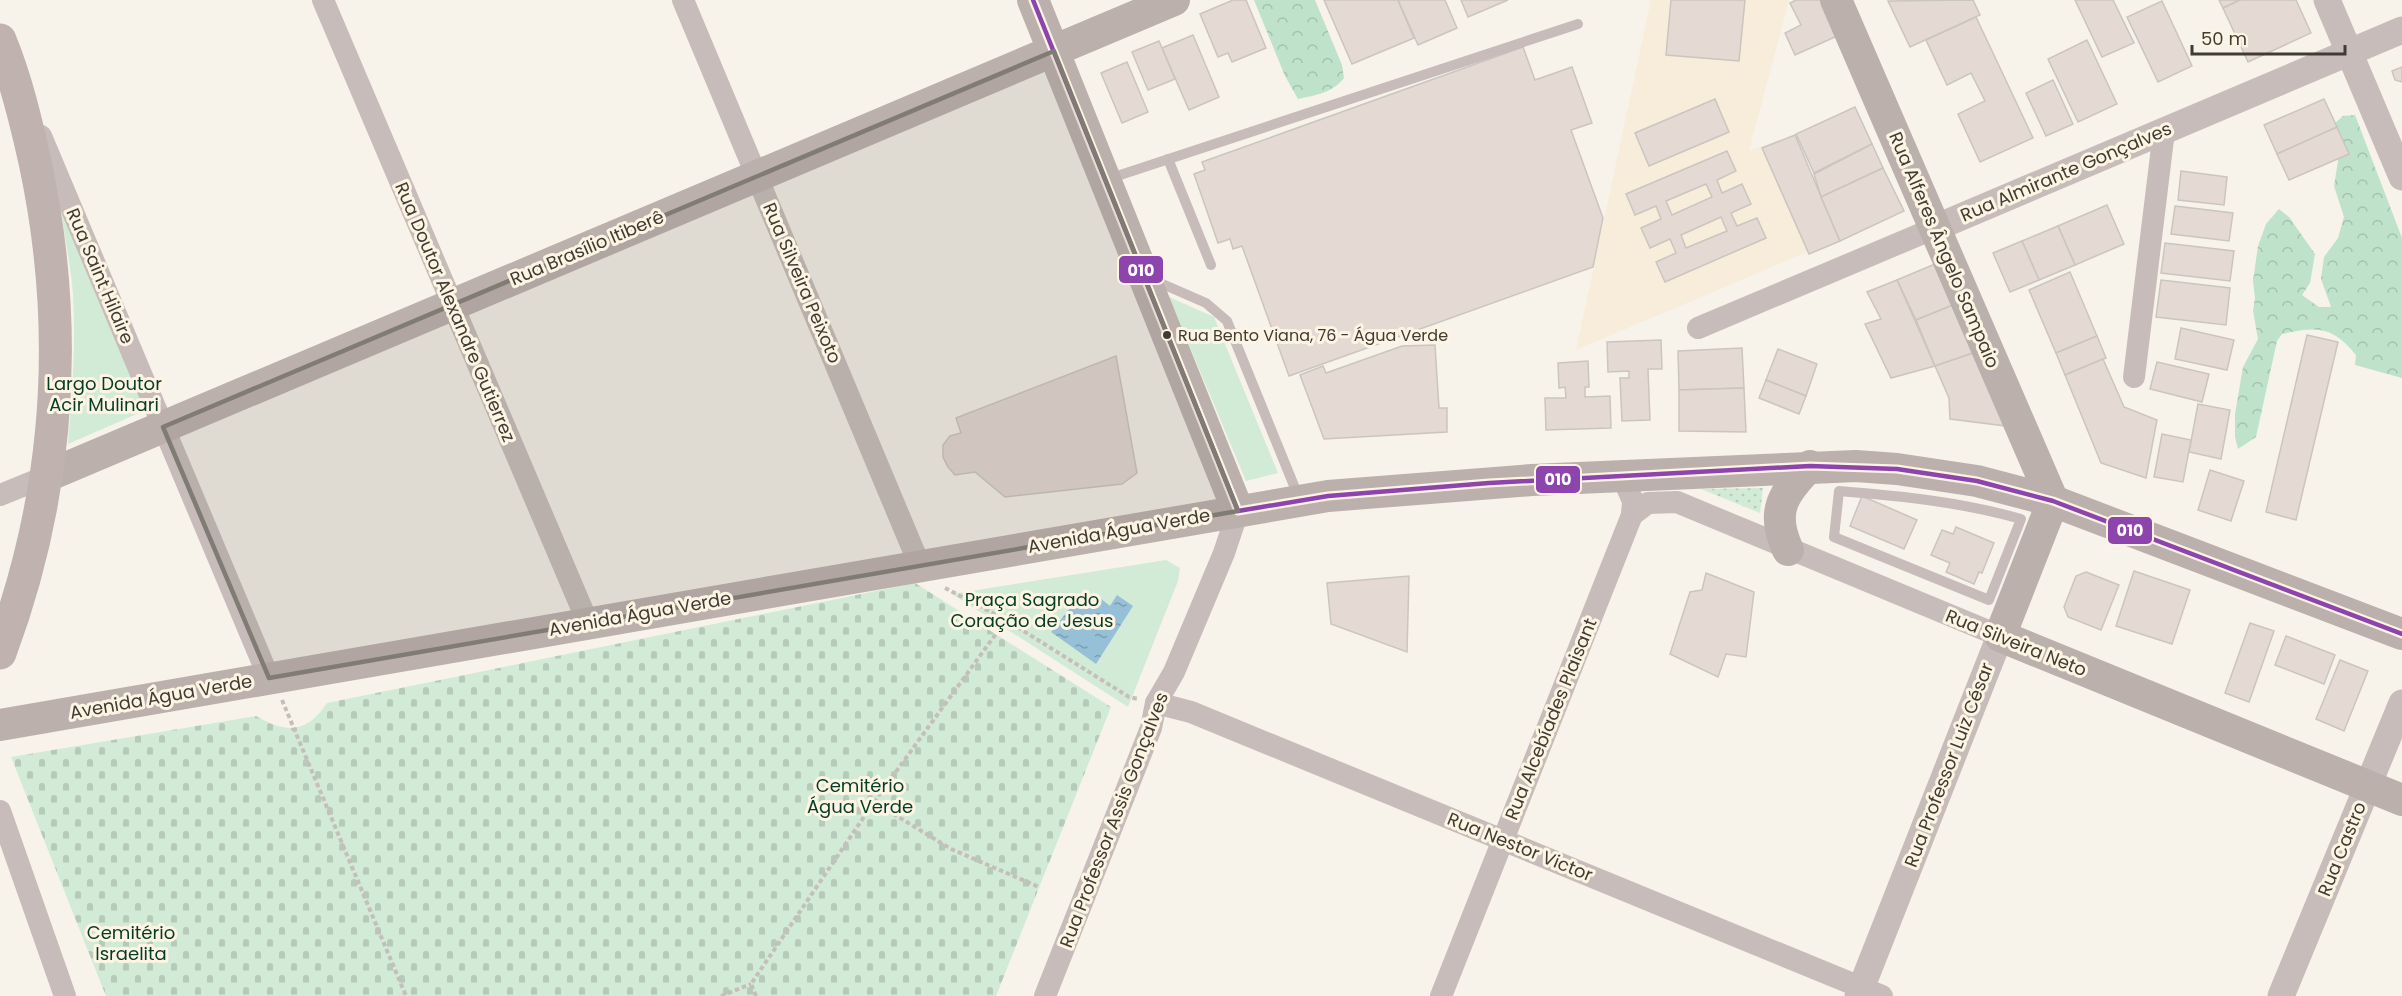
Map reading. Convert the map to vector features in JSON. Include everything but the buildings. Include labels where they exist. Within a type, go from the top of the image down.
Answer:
[{"type":"main road","points":[[1033,0],[1238,511]]},
{"type":"main road","name":"Rua Brasílio Itiberê","points":[[47,476],[1174,0]]},
{"type":"main road","name":"Rua Alferes Ângelo Sampaio","points":[[1836,0],[2053,501]]},
{"type":"main road","points":[[0,653],[26,580],[37,534],[47,476],[57,377],[57,323],[44,206],[4,50]]},
{"type":"main road","points":[[1788,550],[1779,524],[1780,510],[1791,485],[1810,466]]},
{"type":"main road","name":"Avenida Água Verde","points":[[0,725],[1300,501],[1419,488],[1810,466],[1866,467],[1938,474],[2007,488],[2053,501],[2402,634]]},
{"type":"main road","name":"Rua Professor Luiz César","points":[[2000,636],[2053,501]]},
{"type":"main road","name":"Rua Silveira Neto","points":[[2000,636],[2402,800]]},
{"type":"street","name":"Rua Doutor Alexandre Gutierrez","points":[[323,0],[588,623]]},
{"type":"street","name":"Rua Silveira Peixoto","points":[[683,0],[920,566]]},
{"type":"street","points":[[2327,0],[2402,177]]},
{"type":"street","name":"Rua Almirante Gonçalves","points":[[1698,328],[2402,30]]},
{"type":"street","name":"Rua Saint Hilaire","points":[[4,50],[269,678]]},
{"type":"street","points":[[2134,377],[2164,131]]},
{"type":"street","name":"Rua Brasílio Itiberê","points":[[0,495],[47,476]]},
{"type":"street","points":[[1622,476],[1633,501],[1632,515]]},
{"type":"street","name":"Rua Silveira Neto","points":[[1632,515],[1648,503],[1677,502],[1788,550],[2000,636]]},
{"type":"street","name":"Rua Professor Assis Gonçalves","points":[[1045,996],[1151,728],[1156,703],[1174,672],[1224,554],[1238,511]]},
{"type":"street","name":"Rua Alcebíades Plaisant","points":[[1441,996],[1632,515]]},
{"type":"street","name":"Rua Professor Luiz César","points":[[1867,993],[2000,636]]},
{"type":"street","name":"Rua Castro","points":[[2281,996],[2402,702]]},
{"type":"street","name":"Rua Nestor Victor","points":[[1156,703],[1191,712],[1867,993]]},
{"type":"street","points":[[0,812],[65,996]]},
{"type":"lane","points":[[1105,180],[1578,24]]},
{"type":"lane","points":[[1168,159],[1210,265]]},
{"type":"lane","points":[[1144,276],[1206,303],[1227,321],[1300,501]]},
{"type":"lane","points":[[1839,491],[1913,496],[1985,508],[2021,519],[1989,600],[1834,537],[1839,491]]},
{"type":"path","points":[[920,566],[934,583],[1006,620],[1129,697],[1156,703]]},
{"type":"path","points":[[721,996],[751,984],[874,801],[1006,620]]},
{"type":"path","points":[[269,678],[286,708],[406,996]]},
{"type":"path","points":[[874,801],[951,849],[1039,887]]},
{"type":"path","points":[[751,984],[756,996]]},
{"type":"highlighted area","points":[[1054,51],[1238,511],[269,678],[163,427]]},
{"type":"shaded area","points":[[1651,0],[1789,0],[1749,151],[1781,139],[1826,244],[1576,350]]},
{"type":"green space","points":[[1254,0],[1315,0],[1342,65],[1344,78],[1329,90],[1298,99],[1285,76]]},
{"type":"green space","points":[[2355,115],[2402,238],[2402,378],[2355,365],[2356,355],[2348,345],[2340,338],[2323,331],[2314,329],[2282,334],[2277,341],[2256,437],[2238,449],[2235,437],[2235,414],[2243,367],[2258,339],[2253,311],[2255,298],[2253,281],[2258,246],[2266,224],[2279,209],[2289,217],[2315,254],[2310,283],[2302,295],[2319,307],[2331,307],[2321,279],[2324,257],[2338,238],[2344,217],[2334,186],[2338,161],[2333,125],[2343,116]]},
{"type":"green space","name":"Largo Doutor Acir Mulinari","points":[[61,211],[146,410],[68,444],[74,314],[71,274]]},
{"type":"green space","points":[[1169,297],[1214,317],[1278,473],[1246,481]]},
{"type":"green space","points":[[1763,488],[1760,513],[1701,489]]},
{"type":"green space","name":"Praça Sagrado Coração de Jesus","points":[[1166,560],[1180,568],[1178,581],[1128,707],[952,594]],"holes":[[[1074,604],[1080,608],[1110,606],[1051,632]]]},
{"type":"green space","name":"Cemitério Água Verde","points":[[915,583],[1111,707],[996,996],[106,996],[11,757],[256,716],[277,726],[296,727],[312,720],[327,703]]},
{"type":"water","points":[[1117,595],[1133,606],[1096,664],[1051,632],[1073,604],[1080,608],[1085,600],[1095,607],[1100,598],[1110,606]]},
{"type":"transit line","name":"010","points":[[1033,0],[1238,511],[1328,496],[1489,483],[1810,466],[1897,469],[1977,481],[2053,501],[2402,634]]},
{"type":"place","name":"Rua Bento Viana, 76 - Água Verde","points":[[1167,335]]},
{"type":"park label","name":"Cemitério Israelita","points":[[131,943]]}]
